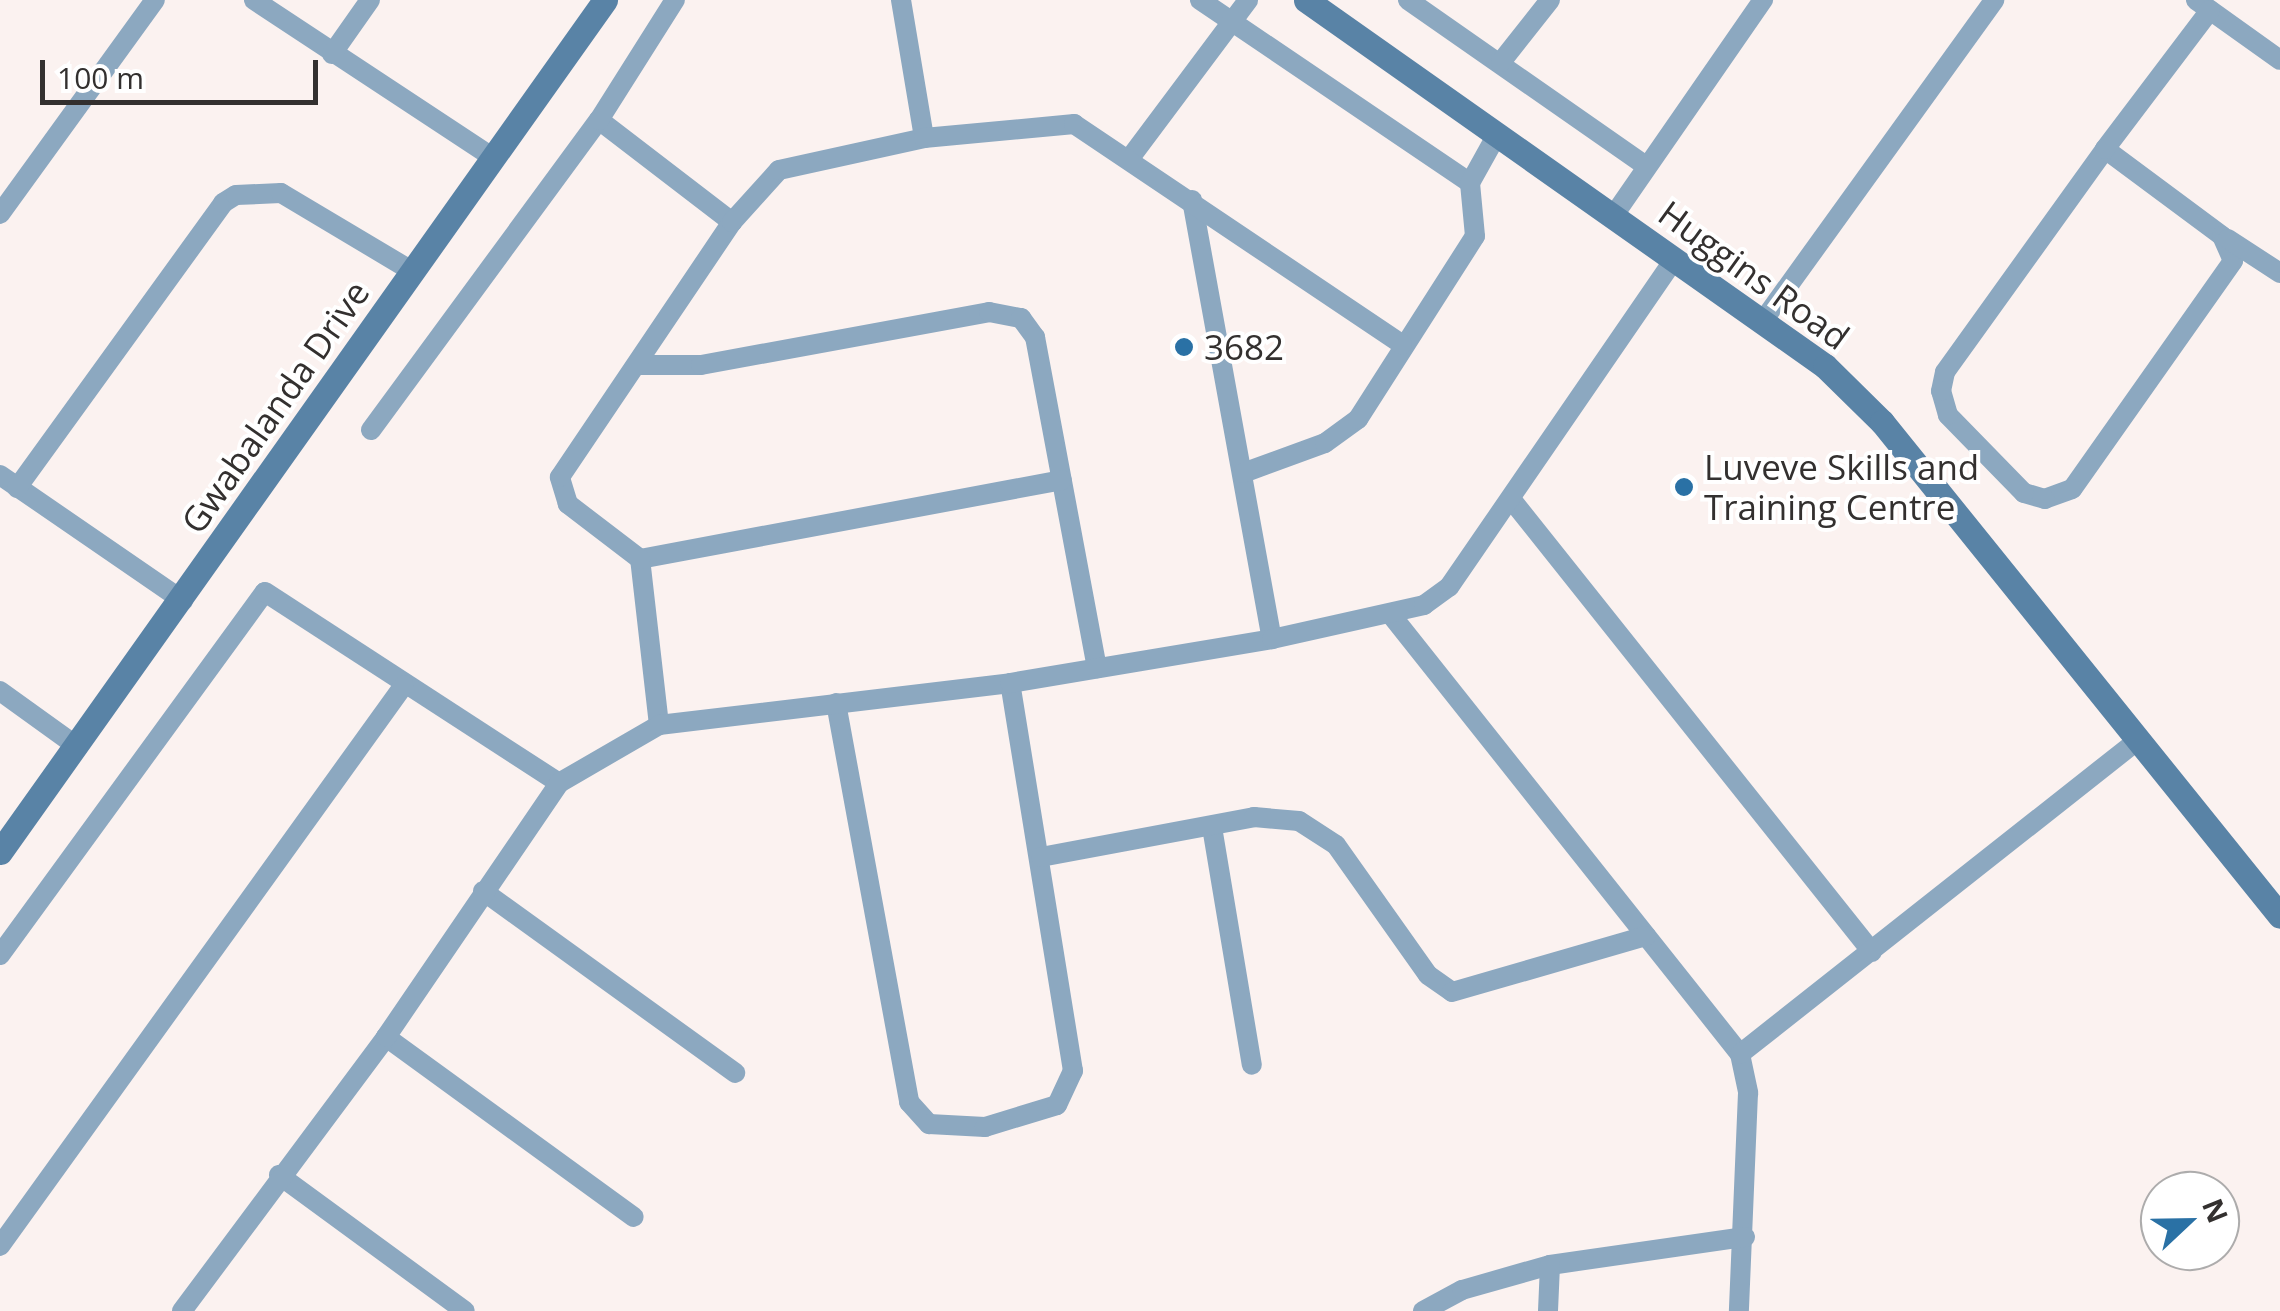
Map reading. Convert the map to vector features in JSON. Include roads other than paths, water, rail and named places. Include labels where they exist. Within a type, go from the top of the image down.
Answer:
[{"type":"street","points":[[0,214],[156,0]]},
{"type":"street","points":[[254,0],[494,158]]},
{"type":"street","points":[[332,54],[370,0]]},
{"type":"street","name":"Gwabalanda Drive","points":[[0,852],[183,600],[605,0]]},
{"type":"street","points":[[370,430],[600,120],[676,0]]},
{"type":"street","points":[[901,0],[924,138]]},
{"type":"street","points":[[1200,0],[1470,183]]},
{"type":"street","points":[[1130,158],[1248,0]]},
{"type":"street","name":"Huggins Road","points":[[1306,0],[1495,138],[1614,215],[1672,262],[1765,318],[1882,422],[2280,916]]},
{"type":"street","points":[[1408,0],[1646,166]]},
{"type":"street","points":[[1502,62],[1550,0]]},
{"type":"street","points":[[1614,215],[1764,0]]},
{"type":"street","points":[[1765,318],[1994,0]]},
{"type":"street","points":[[2222,236],[2233,261],[2072,489],[2058,498],[2024,494],[1948,415],[1942,384],[2203,5],[2280,60]]},
{"type":"street","points":[[600,120],[732,222]]},
{"type":"street","points":[[659,725],[640,559],[560,491],[560,477],[732,222],[779,170],[924,138],[1074,124],[1402,344]]},
{"type":"street","points":[[1243,473],[1325,442],[1358,419],[1402,344],[1476,236],[1470,183],[1495,138]]},
{"type":"street","points":[[2105,149],[2222,236],[2280,273]]},
{"type":"street","points":[[183,600],[9,482],[223,203],[236,195],[281,193],[412,271]]},
{"type":"street","points":[[1192,200],[1272,640]]},
{"type":"street","points":[[182,1311],[386,1037],[482,890],[559,784],[659,725],[1010,683],[1392,616],[1449,587],[1672,262]]},
{"type":"street","points":[[636,365],[700,365],[1008,314],[1021,318],[1036,337],[1097,668]]},
{"type":"street","points":[[640,559],[1062,480]]},
{"type":"street","points":[[1511,499],[1872,952]]},
{"type":"street","points":[[0,955],[258,595],[273,592],[404,686],[559,784]]},
{"type":"street","points":[[1392,616],[1740,1054],[1748,1093],[1739,1311]]},
{"type":"street","points":[[836,703],[909,1102],[929,1124],[985,1127],[1033,1116],[1064,1099],[1072,1083],[1041,857],[1010,683]]},
{"type":"street","points":[[0,1246],[404,686]]},
{"type":"street","points":[[0,691],[78,747]]},
{"type":"street","points":[[1740,1054],[2138,740]]},
{"type":"street","points":[[1041,857],[1276,814],[1318,828],[1428,975],[1452,992],[1646,936]]},
{"type":"street","points":[[1212,827],[1252,1065]]},
{"type":"street","points":[[482,890],[735,1073]]},
{"type":"street","points":[[386,1037],[634,1217]]},
{"type":"street","points":[[279,1176],[465,1311]]},
{"type":"street","points":[[1423,1311],[1462,1290],[1550,1265],[1652,1245],[1745,1237]]},
{"type":"street","points":[[1548,1311],[1550,1265]]},
{"type":"place","name":"3682","points":[[1184,347]]},
{"type":"place","name":"Luveve Skills and Training Centre","points":[[1684,487]]}]
